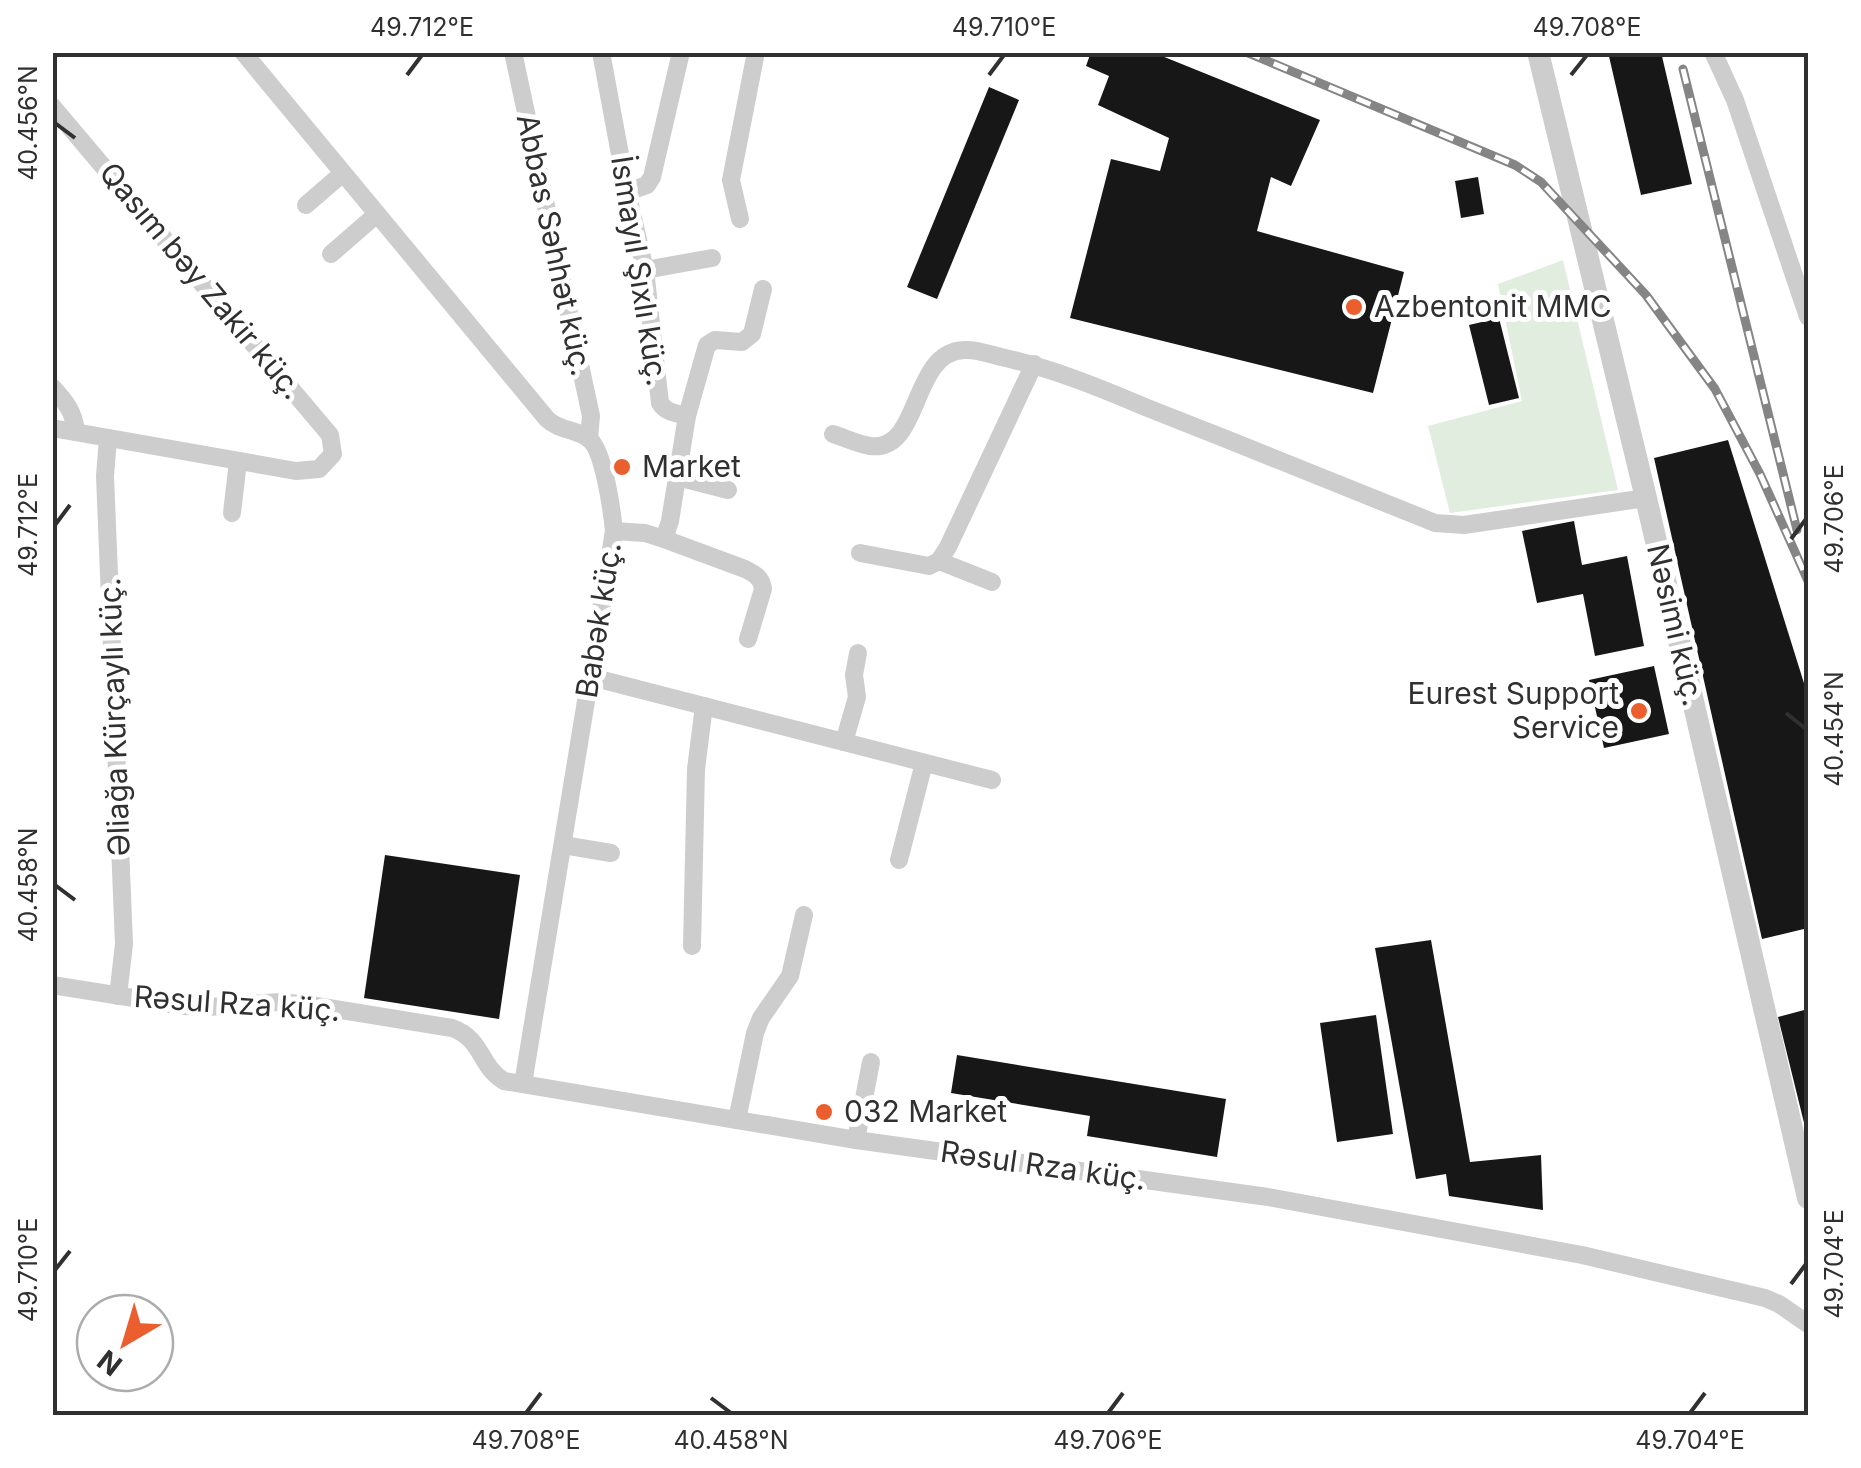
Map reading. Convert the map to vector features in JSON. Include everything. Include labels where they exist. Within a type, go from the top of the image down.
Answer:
[{"type":"street","points":[[243,52],[546,419],[589,438]]},
{"type":"street","name":"Abbas Səhhət küç.","points":[[513,52],[591,416],[589,438]]},
{"type":"street","name":"İsmayıl Şıxlı küç.","points":[[601,52],[644,270],[660,402],[664,410],[686,416],[664,539]]},
{"type":"street","points":[[627,192],[646,185],[652,177],[681,52]]},
{"type":"street","points":[[740,219],[731,180],[756,52]]},
{"type":"street","name":"Nəsimi küç.","points":[[1538,52],[1808,1198]]},
{"type":"street","points":[[1713,52],[1740,115],[1808,317]]},
{"type":"street","name":"Qasım bəy Zakir küç.","points":[[52,106],[330,435],[332,454],[319,469],[309,472],[238,461]]},
{"type":"street","points":[[306,205],[343,174]]},
{"type":"street","points":[[330,254],[376,214]]},
{"type":"street","points":[[644,270],[712,258]]},
{"type":"street","points":[[686,416],[707,345],[715,340],[742,342],[752,334],[763,289]]},
{"type":"street","points":[[834,434],[870,446],[883,445],[904,428],[932,367],[951,353],[978,351],[1078,379],[1435,523],[1464,525],[1646,498]]},
{"type":"street","points":[[860,552],[929,566],[939,561],[1034,364]]},
{"type":"street","points":[[52,387],[75,417],[76,432]]},
{"type":"street","points":[[52,428],[238,461],[232,513]]},
{"type":"street","name":"Əliağa Kürçaylı küç.","points":[[108,438],[105,476],[124,944],[118,996]]},
{"type":"street","name":"Babək küç.","points":[[523,1084],[614,530],[598,453],[589,438]]},
{"type":"street","points":[[677,477],[728,490]]},
{"type":"street","points":[[614,530],[664,539],[756,575],[763,590],[748,639]]},
{"type":"street","points":[[939,561],[992,582]]},
{"type":"street","points":[[844,742],[858,697],[854,675],[858,654]]},
{"type":"street","points":[[591,677],[992,780]]},
{"type":"street","points":[[692,946],[697,758],[704,706]]},
{"type":"street","points":[[899,860],[924,763]]},
{"type":"street","points":[[563,845],[612,854]]},
{"type":"street","points":[[737,1120],[760,1018],[790,976],[804,916]]},
{"type":"street","name":"Rəsul Rza küç.","points":[[52,985],[208,1007],[254,1002],[310,1004],[452,1028],[473,1040],[492,1074],[504,1081],[856,1140],[1268,1197],[1582,1255],[1765,1298],[1808,1324]]},
{"type":"street","points":[[856,1140],[872,1062]]},
{"type":"green space","points":[[1563,260],[1618,490],[1450,513],[1428,426],[1522,401],[1498,284]]},
{"type":"building","points":[[1091,52],[1152,52],[1320,120],[1291,186],[1271,177],[1257,231],[1404,272],[1373,393],[1070,318],[1111,159],[1160,171],[1169,138],[1098,105],[1109,76],[1086,66]]},
{"type":"building","points":[[1608,52],[1661,52],[1692,184],[1641,195]]},
{"type":"building","points":[[989,87],[1019,100],[937,299],[907,287]]},
{"type":"building","points":[[1478,177],[1484,214],[1461,218],[1455,181]]},
{"type":"building","points":[[1499,318],[1519,398],[1489,405],[1469,325]]},
{"type":"building","points":[[1728,440],[1808,696],[1808,928],[1762,939],[1654,458]]},
{"type":"building","points":[[1574,521],[1582,565],[1627,556],[1644,646],[1595,656],[1583,594],[1537,603],[1522,531]]},
{"type":"building","points":[[1654,666],[1669,734],[1604,748],[1589,680]]},
{"type":"building","points":[[385,855],[520,875],[499,1019],[364,998]]},
{"type":"building","points":[[1431,940],[1470,1162],[1541,1155],[1543,1210],[1449,1196],[1446,1174],[1416,1179],[1375,948]]},
{"type":"building","points":[[1808,1009],[1808,1135],[1807,1135],[1778,1017]]},
{"type":"building","points":[[1376,1015],[1393,1134],[1337,1142],[1320,1023]]},
{"type":"building","points":[[957,1055],[1226,1099],[1217,1157],[1087,1136],[1090,1116],[951,1093]]},
{"type":"railway","points":[[1246,52],[1515,165],[1541,182],[1646,295],[1715,389],[1760,474],[1808,581]]},
{"type":"railway","points":[[1683,69],[1797,530]]},
{"type":"place","name":"Azbentonit MMC","points":[[1354,307]]},
{"type":"place","name":"Market","points":[[622,467]]},
{"type":"place","name":"Eurest Support Service","points":[[1639,711]]},
{"type":"place","name":"032 Market","points":[[824,1112]]}]
